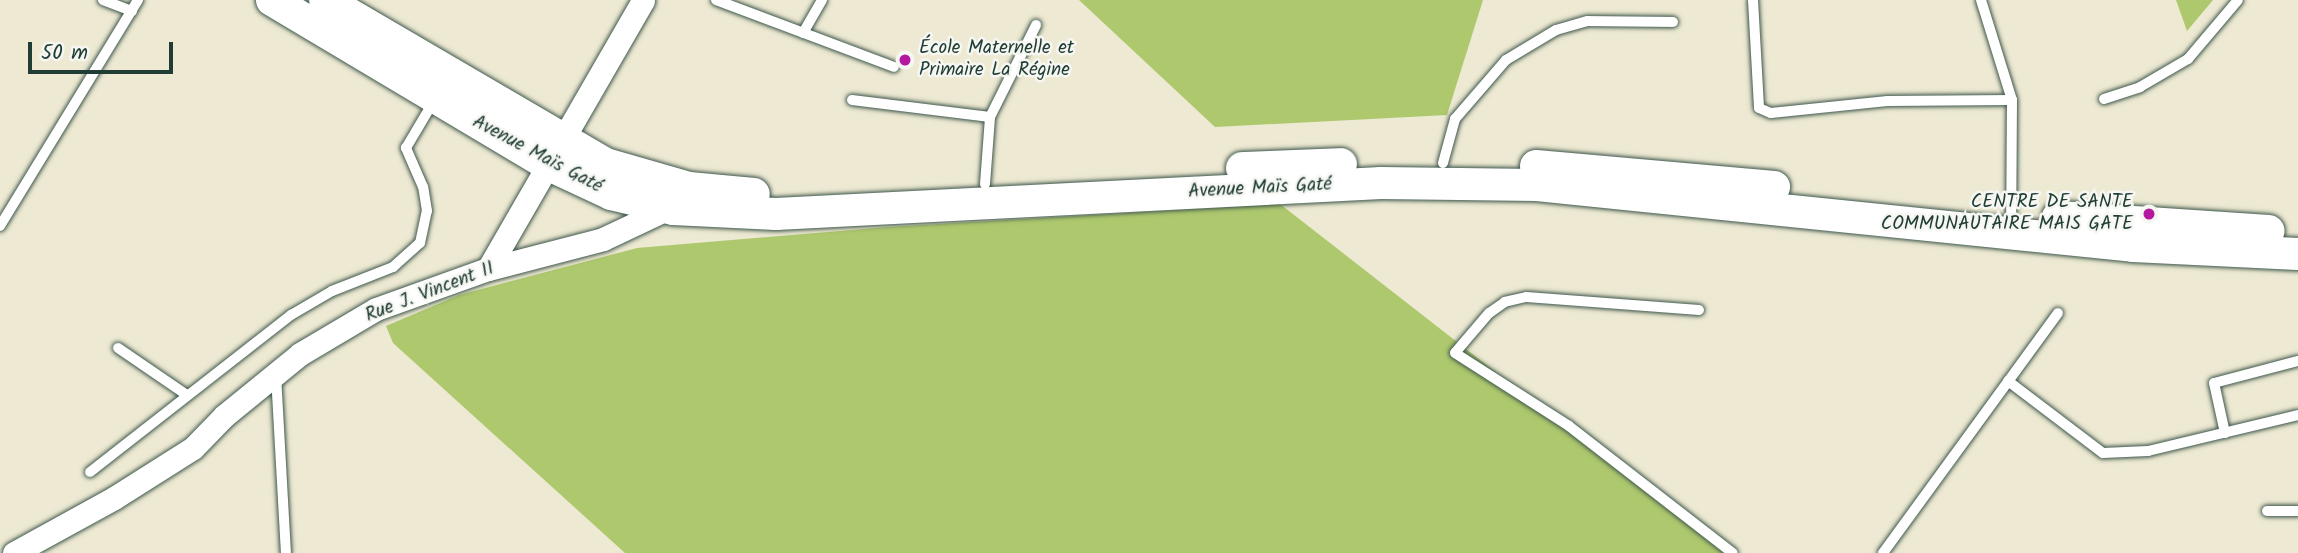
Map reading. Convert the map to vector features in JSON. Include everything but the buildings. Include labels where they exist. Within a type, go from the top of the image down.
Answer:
[{"type":"main road","name":"Avenue Maïs Gaté","points":[[272,0],[442,88],[556,152],[611,194],[681,198],[762,195],[1296,165],[1443,163],[1597,168],[2010,223],[2133,246],[2298,254]]},
{"type":"main road","name":"Avenue Maïs Gaté","points":[[325,0],[442,88]]},
{"type":"main road","name":"Avenue Maïs Gaté","points":[[681,198],[776,215],[1381,183],[1498,185],[2010,223],[2298,233]]},
{"type":"street","points":[[488,269],[556,152],[635,3]]},
{"type":"street","name":"Rue J. Vincent II","points":[[14,553],[114,498],[193,448],[300,354],[376,309],[488,269],[603,239],[681,198]]},
{"type":"lane","points":[[103,0],[132,11]]},
{"type":"lane","points":[[0,226],[138,0]]},
{"type":"lane","points":[[716,0],[894,67]]},
{"type":"lane","points":[[803,33],[822,0]]},
{"type":"lane","points":[[1753,0],[1759,108],[1771,113],[1887,101],[2012,100]]},
{"type":"lane","points":[[1981,0],[2012,100],[2010,223]]},
{"type":"lane","points":[[2104,99],[2140,87],[2188,59],[2204,46],[2238,0]]},
{"type":"lane","points":[[1443,163],[1455,119],[1506,60],[1556,30],[1588,21],[1674,23]]},
{"type":"lane","points":[[985,184],[990,117],[1036,24]]},
{"type":"lane","points":[[90,471],[291,315],[332,291],[393,267],[420,243],[427,211],[423,187],[405,148],[442,88]]},
{"type":"lane","points":[[852,100],[990,117]]},
{"type":"lane","points":[[1699,310],[1526,297],[1505,302],[1489,313],[1455,353],[1569,426],[1733,553]]},
{"type":"lane","points":[[1883,553],[2058,313]]},
{"type":"lane","points":[[118,348],[187,394]]},
{"type":"lane","points":[[2225,433],[2214,383],[2298,361]]},
{"type":"lane","points":[[276,374],[286,553]]},
{"type":"lane","points":[[2008,381],[2104,453],[2148,451],[2298,415]]},
{"type":"lane","points":[[2267,511],[2298,511]]},
{"type":"green space","points":[[1079,0],[1483,0],[1447,115],[1215,127]]},
{"type":"green space","points":[[2176,0],[2213,0],[2187,31]]},
{"type":"green space","points":[[1280,204],[1728,553],[625,553],[393,343],[386,326],[459,295],[637,248],[888,227]]},
{"type":"place","name":"École Maternelle et Primaire La Régine","points":[[905,60]]},
{"type":"place","name":"CENTRE DE SANTE COMMUNAUTAIRE MAIS GATE","points":[[2149,214]]}]
